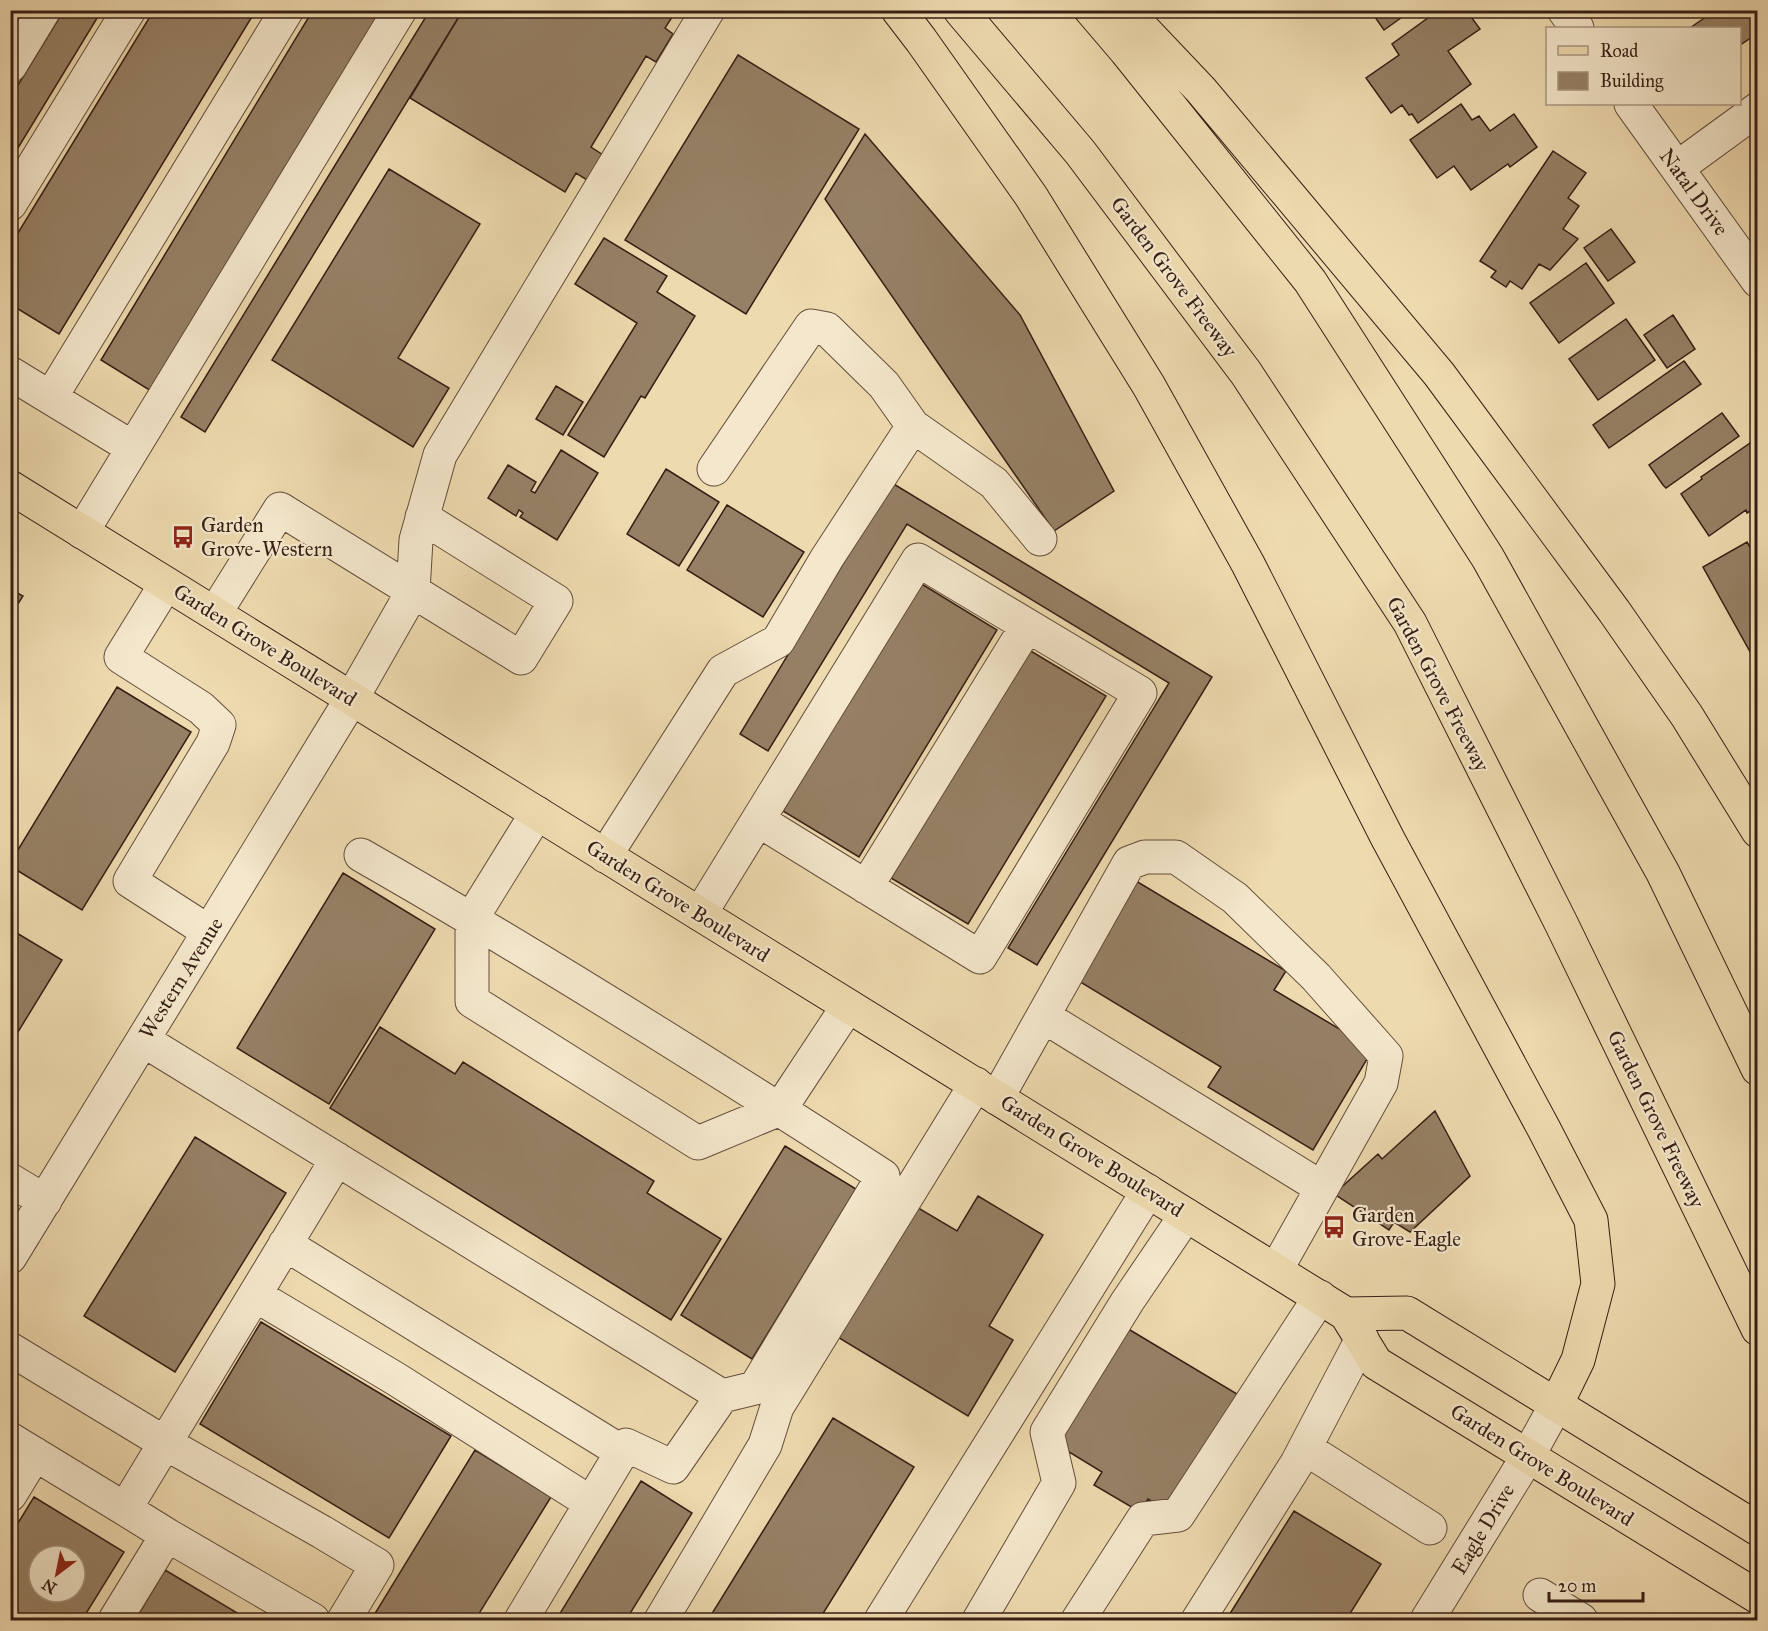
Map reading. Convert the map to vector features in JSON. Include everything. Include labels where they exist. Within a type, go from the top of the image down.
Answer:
[{"type":"main road","points":[[898,10],[1031,196],[1149,386],[1253,574],[1388,839],[1591,1220],[1598,1284],[1578,1360],[1556,1405]]},
{"type":"main road","name":"Garden Grove Freeway","points":[[960,10],[1080,152],[1246,373],[1410,623],[1561,923],[1758,1329]]},
{"type":"main road","points":[[1091,10],[1310,281],[1488,558],[1664,873],[1758,1069]]},
{"type":"main road","points":[[1125,10],[1201,90],[1439,374],[1621,621],[1687,716],[1758,831]]},
{"type":"main road","name":"Garden Grove Boulevard","points":[[10,487],[1276,1270],[1343,1317],[1376,1363],[1758,1597]]},
{"type":"main road","points":[[1343,1317],[1407,1313],[1758,1530]]},
{"type":"street","points":[[13,55],[44,10]]},
{"type":"street","points":[[10,204],[129,10]]},
{"type":"street","points":[[51,397],[287,10]]},
{"type":"street","points":[[82,532],[400,10]]},
{"type":"street","points":[[413,591],[416,540],[440,454],[708,10]]},
{"type":"street","points":[[1564,10],[1576,27]]},
{"type":"street","name":"Natal Drive","points":[[1632,105],[1758,281]]},
{"type":"street","points":[[1677,168],[1758,109]]},
{"type":"street","points":[[714,469],[811,326],[827,329],[884,385],[913,426],[994,483],[1040,539]]},
{"type":"street","points":[[10,373],[133,448]]},
{"type":"street","points":[[605,856],[723,671],[778,641],[827,558],[913,426]]},
{"type":"street","points":[[215,613],[280,509],[521,658],[556,601],[422,517]]},
{"type":"street","points":[[700,914],[758,819],[918,560],[1140,693],[980,957],[758,819]]},
{"type":"street","points":[[166,584],[121,657],[201,708],[219,725],[213,743],[130,881],[209,932]]},
{"type":"street","name":"Western Avenue","points":[[10,1257],[352,698],[413,591]]},
{"type":"street","points":[[866,886],[1027,626]]},
{"type":"street","points":[[537,813],[472,918],[472,1001],[698,1143],[780,1109],[848,1005]]},
{"type":"street","points":[[361,855],[472,918],[884,1176],[755,1388],[722,1396],[673,1467],[626,1445],[521,1620]]},
{"type":"street","points":[[661,1620],[765,1445],[777,1407],[986,1091],[1043,1016],[1129,863],[1144,857],[1176,857],[1235,898],[1316,977],[1386,1056],[1381,1083],[1276,1270]]},
{"type":"street","points":[[1043,1016],[1322,1188]]},
{"type":"street","points":[[143,1040],[722,1396]]},
{"type":"street","points":[[125,1509],[337,1159]]},
{"type":"street","points":[[10,1180],[45,1201]]},
{"type":"street","points":[[881,1620],[1148,1191]]},
{"type":"street","points":[[979,1620],[1059,1484],[1047,1432],[1127,1302],[1186,1215]]},
{"type":"street","points":[[285,1244],[622,1452]]},
{"type":"street","points":[[255,1295],[396,1379],[591,1503]]},
{"type":"street","points":[[1198,1620],[1305,1448],[1343,1317]]},
{"type":"street","points":[[1078,1620],[1143,1519],[1178,1515],[1343,1317]]},
{"type":"street","points":[[10,1349],[165,1443],[377,1565],[344,1620]]},
{"type":"street","name":"Eagle Drive","points":[[1427,1620],[1528,1456],[1556,1405]]},
{"type":"street","points":[[10,1494],[23,1447],[167,1535],[313,1620]]},
{"type":"street","points":[[1305,1448],[1430,1528]]},
{"type":"street","points":[[115,1620],[167,1535]]},
{"type":"street","points":[[1540,1595],[1581,1620]]},
{"type":"building","points":[[64,10],[102,10],[10,161],[10,98]]},
{"type":"building","points":[[154,10],[256,10],[59,334],[10,304],[10,246]]},
{"type":"building","points":[[313,10],[383,10],[151,391],[101,360]]},
{"type":"building","points":[[430,10],[463,10],[205,432],[181,417]]},
{"type":"building","points":[[463,10],[676,11],[665,28],[673,34],[656,62],[646,56],[591,147],[603,155],[587,180],[576,173],[565,192],[410,98]]},
{"type":"building","points":[[1370,10],[1412,10],[1384,30]]},
{"type":"building","points":[[1439,10],[1466,10],[1480,29],[1448,51],[1471,84],[1418,123],[1402,105],[1391,113],[1366,78],[1399,55],[1392,44]]},
{"type":"building","points":[[1716,10],[1758,10],[1758,33],[1741,44],[1741,27],[1691,27]]},
{"type":"building","points":[[738,55],[859,129],[746,314],[625,240]]},
{"type":"building","points":[[1461,104],[1472,120],[1479,116],[1490,131],[1514,114],[1537,147],[1510,167],[1508,164],[1471,190],[1454,166],[1437,178],[1410,140]]},
{"type":"building","points":[[865,134],[1020,315],[1114,491],[1054,531],[825,199]]},
{"type":"building","points":[[1553,151],[1586,173],[1568,198],[1579,206],[1563,229],[1578,239],[1550,270],[1539,264],[1522,289],[1510,281],[1506,287],[1491,277],[1496,271],[1480,261]]},
{"type":"building","points":[[389,169],[480,224],[398,358],[449,388],[413,447],[272,360]]},
{"type":"building","points":[[1611,229],[1635,262],[1608,281],[1584,248]]},
{"type":"building","points":[[604,238],[667,276],[657,292],[695,316],[645,398],[641,396],[604,457],[568,435],[637,323],[575,284]]},
{"type":"building","points":[[1586,263],[1614,303],[1559,343],[1530,303]]},
{"type":"building","points":[[1673,315],[1695,349],[1667,368],[1644,335]]},
{"type":"building","points":[[1626,319],[1655,360],[1598,400],[1569,359]]},
{"type":"building","points":[[1684,361],[1701,384],[1609,448],[1593,425]]},
{"type":"building","points":[[556,386],[583,402],[563,435],[536,419]]},
{"type":"building","points":[[1722,413],[1739,436],[1666,488],[1649,465]]},
{"type":"building","points":[[1756,439],[1758,441],[1758,506],[1747,513],[1746,510],[1709,536],[1681,494],[1702,479],[1701,477]]},
{"type":"building","points":[[561,450],[598,473],[557,540],[520,517],[523,513],[519,510],[516,516],[488,498],[508,465],[536,482],[531,491],[535,493]]},
{"type":"building","points":[[666,469],[719,502],[679,566],[627,534]]},
{"type":"building","points":[[892,483],[1212,677],[1037,965],[1008,948],[1169,683],[907,524],[768,751],[740,734]]},
{"type":"building","points":[[727,505],[804,552],[763,617],[687,570]]},
{"type":"building","points":[[1747,542],[1758,561],[1758,666],[1703,567]]},
{"type":"building","points":[[920,583],[997,630],[859,857],[783,811]]},
{"type":"building","points":[[10,589],[23,596],[10,616]]},
{"type":"building","points":[[1029,650],[1106,696],[968,924],[891,878]]},
{"type":"building","points":[[117,687],[191,732],[82,910],[10,866],[10,863]]},
{"type":"building","points":[[343,873],[435,929],[329,1104],[237,1048]]},
{"type":"building","points":[[1136,881],[1286,971],[1274,990],[1373,1049],[1313,1150],[1208,1087],[1221,1067],[1077,980]]},
{"type":"building","points":[[10,929],[62,960],[10,1045]]},
{"type":"building","points":[[380,1027],[455,1074],[463,1062],[654,1181],[647,1193],[721,1239],[671,1320],[330,1108]]},
{"type":"building","points":[[1435,1111],[1470,1176],[1410,1232],[1394,1222],[1389,1230],[1334,1194],[1378,1154],[1382,1159]]},
{"type":"building","points":[[195,1137],[286,1193],[175,1372],[84,1316]]},
{"type":"building","points":[[785,1146],[856,1189],[752,1359],[681,1315]]},
{"type":"building","points":[[978,1196],[1043,1235],[989,1326],[1013,1340],[968,1416],[836,1336],[915,1206],[957,1231]]},
{"type":"building","points":[[261,1322],[451,1436],[389,1538],[200,1424]]},
{"type":"building","points":[[1125,1327],[1242,1397],[1172,1513],[1148,1499],[1140,1512],[1094,1485],[1102,1472],[1056,1444]]},
{"type":"building","points":[[833,1418],[914,1467],[819,1620],[708,1620]]},
{"type":"building","points":[[475,1450],[551,1497],[475,1620],[371,1620]]},
{"type":"building","points":[[641,1481],[692,1513],[626,1620],[556,1620]]},
{"type":"building","points":[[34,1497],[124,1552],[82,1620],[10,1620],[10,1536]]},
{"type":"building","points":[[1294,1511],[1381,1564],[1346,1620],[1226,1620]]},
{"type":"building","points":[[165,1570],[249,1620],[135,1620]]},
{"type":"place","name":"Garden Grove-Western","points":[[183,537]]},
{"type":"place","name":"Garden Grove-Eagle","points":[[1334,1227]]}]
